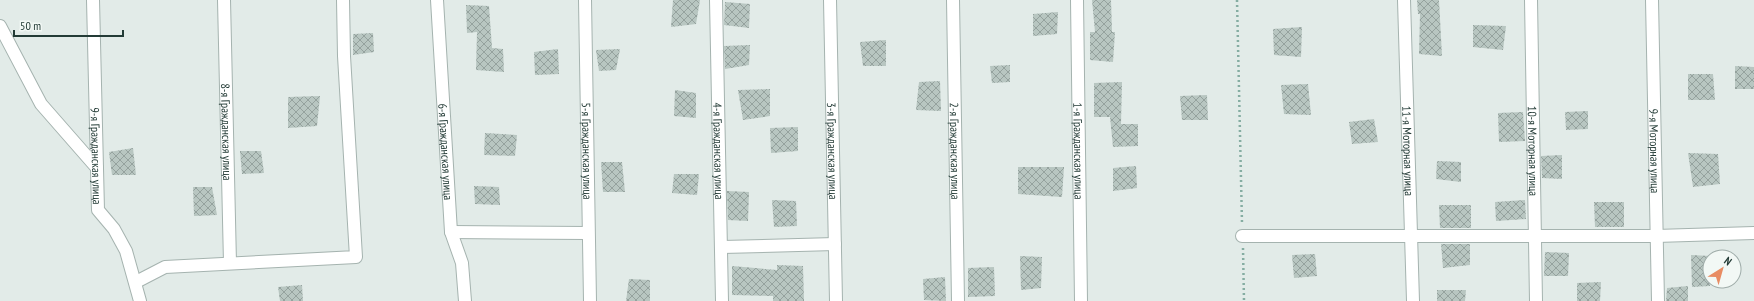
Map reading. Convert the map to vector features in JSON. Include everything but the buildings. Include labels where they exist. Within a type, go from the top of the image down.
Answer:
[{"type":"street","name":"9-я Гражданская улица","points":[[93,0],[98,210],[114,229],[126,251],[136,282],[140,301]]},
{"type":"street","name":"8-я Гражданская улица","points":[[224,0],[230,263]]},
{"type":"street","points":[[136,282],[165,267],[356,257],[344,56],[343,0]]},
{"type":"street","name":"6-я Гражданская улица","points":[[437,0],[452,232],[462,263],[465,301]]},
{"type":"street","name":"5-я Гражданская улица","points":[[585,0],[590,301]]},
{"type":"street","name":"4-я Гражданская улица","points":[[716,0],[722,301]]},
{"type":"street","name":"3-я Гражданская улица","points":[[830,0],[836,301]]},
{"type":"street","name":"2-я Гражданская улица","points":[[953,0],[958,301]]},
{"type":"street","name":"1-я Гражданская улица","points":[[1077,0],[1081,301]]},
{"type":"street","name":"11-я Моторная улица","points":[[1404,0],[1412,236],[1412,301]]},
{"type":"street","name":"10-я Моторная улица","points":[[1531,0],[1536,301]]},
{"type":"street","name":"9-я Моторная улица","points":[[1652,0],[1658,301]]},
{"type":"street","points":[[0,26],[41,104],[97,168]]},
{"type":"street","points":[[452,232],[588,233]]},
{"type":"street","points":[[1242,236],[1535,237],[1656,236],[1754,233]]},
{"type":"street","points":[[722,247],[835,244]]},
{"type":"path","points":[[1237,0],[1244,301]]}]
